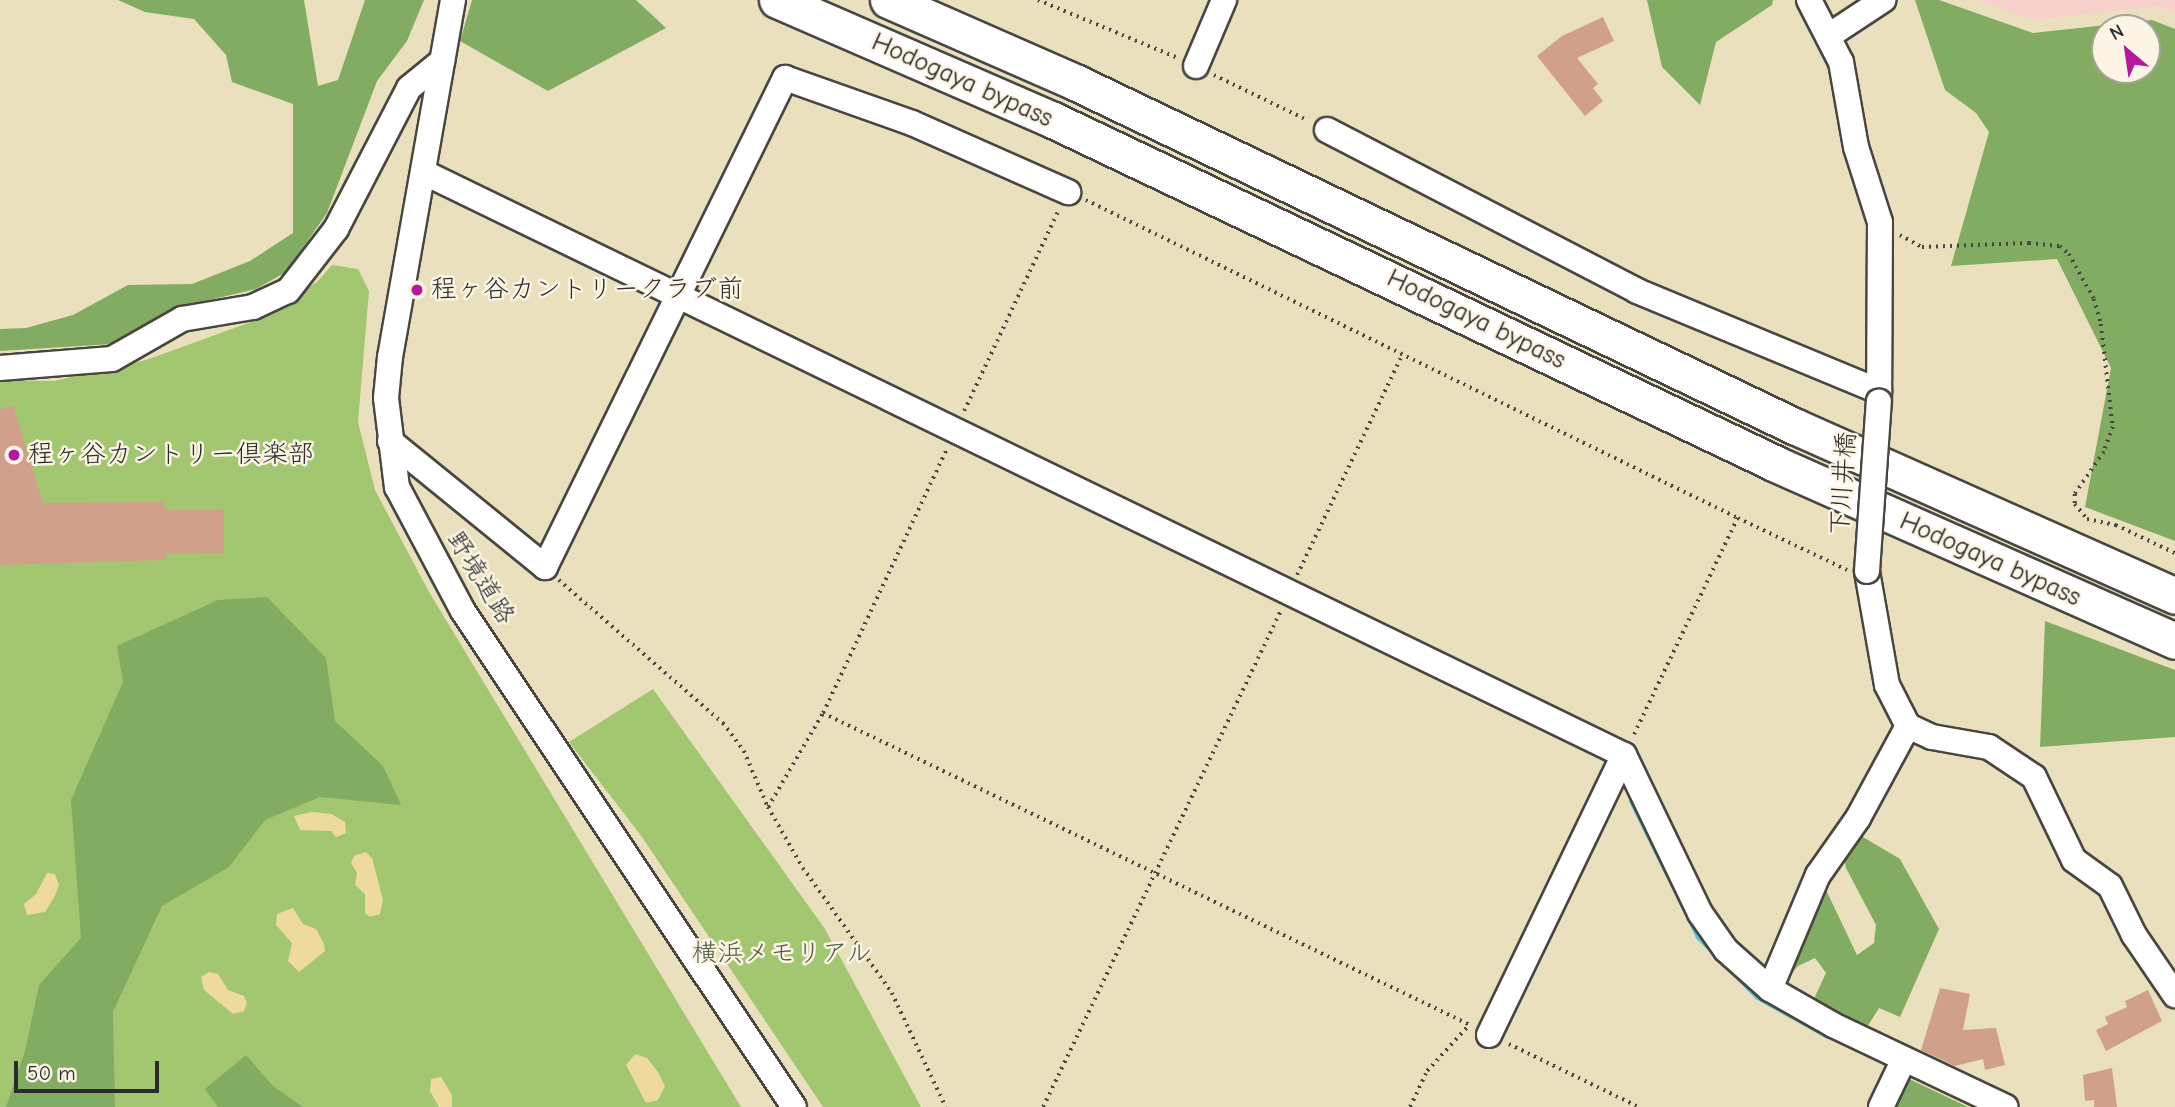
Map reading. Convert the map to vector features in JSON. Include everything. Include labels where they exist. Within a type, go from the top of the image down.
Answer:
[{"type":"highway","name":"Hodogaya bypass","points":[[777,0],[1053,120],[1776,464],[2175,641]]},
{"type":"highway","name":"Hodogaya bypass","points":[[888,0],[1077,83],[1794,426],[2175,596]]},
{"type":"street","name":"野境道路","points":[[453,0],[390,357],[386,398],[397,487],[463,611],[794,1107]]},
{"type":"street","points":[[1196,66],[1224,0]]},
{"type":"street","name":"下川井橋","points":[[1809,0],[1830,35],[1841,62],[1856,147],[1880,222],[1879,396],[1868,575],[1887,685],[1908,726]]},
{"type":"street","points":[[1830,35],[1883,0]]},
{"type":"street","points":[[0,368],[112,359],[182,319],[253,307],[288,291],[336,229],[409,88],[442,61]]},
{"type":"street","points":[[390,441],[545,567],[677,293],[785,78],[912,123],[1068,192]]},
{"type":"street","points":[[1326,130],[1637,291],[1879,396]]},
{"type":"street","points":[[423,173],[677,293],[1624,755],[1700,913],[1726,950],[1770,989],[1904,1059],[2006,1107]]},
{"type":"street","points":[[1770,989],[1818,874],[1858,818],[1908,726],[1932,737],[1989,747],[2034,777],[2074,860],[2110,886],[2134,935],[2175,995]]},
{"type":"street","points":[[1479,1030],[1624,755]]},
{"type":"street","points":[[1881,1107],[1904,1059]]},
{"type":"path","points":[[768,807],[823,713],[1068,192],[1224,264],[1402,355],[1738,518],[1868,575]]},
{"type":"path","points":[[1880,222],[1922,247],[2029,243],[2060,246],[2069,254],[2094,299],[2101,324],[2113,427],[2104,452],[2076,494],[2075,504],[2087,519],[2116,525],[2175,553]]},
{"type":"path","points":[[1044,1107],[1402,355]]},
{"type":"path","points":[[1624,755],[1738,518]]},
{"type":"path","points":[[545,567],[723,723],[744,751],[768,807],[803,869],[892,993],[946,1107]]},
{"type":"path","points":[[823,713],[1639,1107]]},
{"type":"path","points":[[1410,1107],[1427,1071],[1479,1030]]},
{"type":"shaded area","points":[[1978,0],[2175,0],[2175,12],[2158,6],[2033,20]]},
{"type":"green space","points":[[118,0],[304,0],[318,86],[338,80],[365,0],[424,0],[407,41],[377,81],[327,213],[286,272],[256,289],[188,305],[112,344],[0,351],[0,329],[26,328],[73,315],[128,285],[192,284],[250,261],[293,233],[293,104],[232,82],[226,55],[194,19],[145,12]]},
{"type":"green space","points":[[472,0],[636,0],[666,28],[548,91],[460,41]]},
{"type":"green space","points":[[1647,0],[1773,0],[1772,5],[1716,42],[1700,105],[1662,67]]},
{"type":"green space","points":[[1915,0],[1939,0],[2033,33],[2091,27],[2091,84],[2161,84],[2161,24],[2175,29],[2175,541],[2085,507],[2111,368],[2057,259],[1951,266],[1989,132],[1976,113],[1945,90]]},
{"type":"green space","name":"程ヶ谷カントリー倶楽部","points":[[332,265],[358,269],[369,291],[358,422],[375,490],[429,592],[741,1107],[0,1107],[0,380],[54,381],[146,360],[251,322],[317,282]]},
{"type":"green space","points":[[267,597],[326,658],[335,721],[383,766],[401,805],[320,797],[265,820],[229,867],[162,906],[113,1012],[115,1107],[6,1107],[25,1051],[39,985],[81,938],[71,800],[123,682],[117,646],[218,600]]},
{"type":"green space","points":[[2045,621],[2175,670],[2175,737],[2040,747]]},
{"type":"green space","name":"横浜メモリアル","points":[[653,689],[825,929],[921,1107],[823,1107],[642,837],[569,742]]},
{"type":"green space","points":[[1863,837],[1900,859],[1939,929],[1900,1017],[1879,1008],[1864,1032],[1813,1001],[1826,973],[1815,958],[1798,966],[1787,979],[1825,888],[1857,955],[1874,943],[1876,925],[1846,868],[1843,853]]},
{"type":"green space","points":[[246,1055],[273,1086],[303,1107],[218,1107],[205,1089]]},
{"type":"green space","points":[[1905,1077],[1968,1107],[1889,1107]]},
{"type":"sand","points":[[312,812],[331,814],[345,822],[346,833],[336,837],[331,831],[300,830],[294,816]]},
{"type":"sand","points":[[366,852],[372,858],[383,900],[380,914],[370,917],[365,913],[365,894],[355,885],[357,873],[351,863],[354,856]]},
{"type":"sand","points":[[47,873],[55,874],[59,885],[55,896],[45,912],[27,915],[24,904],[36,894]]},
{"type":"sand","points":[[293,908],[303,924],[316,929],[325,951],[299,972],[288,961],[292,943],[276,925],[277,914]]},
{"type":"sand","points":[[209,972],[218,974],[228,990],[244,996],[247,1003],[244,1011],[233,1014],[204,990],[201,977]]},
{"type":"sand","points":[[635,1054],[647,1058],[665,1086],[658,1100],[646,1103],[626,1065]]},
{"type":"sand","points":[[441,1077],[452,1095],[452,1107],[439,1107],[430,1091],[431,1079]]},
{"type":"building","points":[[1603,17],[1614,41],[1577,58],[1598,84],[1593,88],[1603,101],[1585,116],[1537,56],[1562,36]]},
{"type":"building","name":"程ヶ谷カントリー倶楽部","points":[[13,405],[43,503],[164,502],[165,510],[224,509],[224,553],[166,554],[166,560],[0,565],[0,409]]},
{"type":"building","points":[[1940,988],[1970,994],[1963,1030],[1996,1028],[2005,1065],[1985,1070],[1983,1059],[1955,1066],[1921,1050]]},
{"type":"building","points":[[2148,990],[2162,1021],[2106,1051],[2096,1030],[2108,1024],[2105,1017],[2127,1007],[2125,1001]]},
{"type":"building","points":[[2112,1068],[2117,1107],[2094,1107],[2094,1100],[2085,1101],[2083,1075]]},
{"type":"waterway","points":[[1632,801],[1699,937],[1758,997],[1828,1036]]},
{"type":"place","name":"程ヶ谷カントリークラブ前","points":[[417,290]]},
{"type":"place","name":"程ヶ谷カントリー倶楽部","points":[[14,455]]}]
